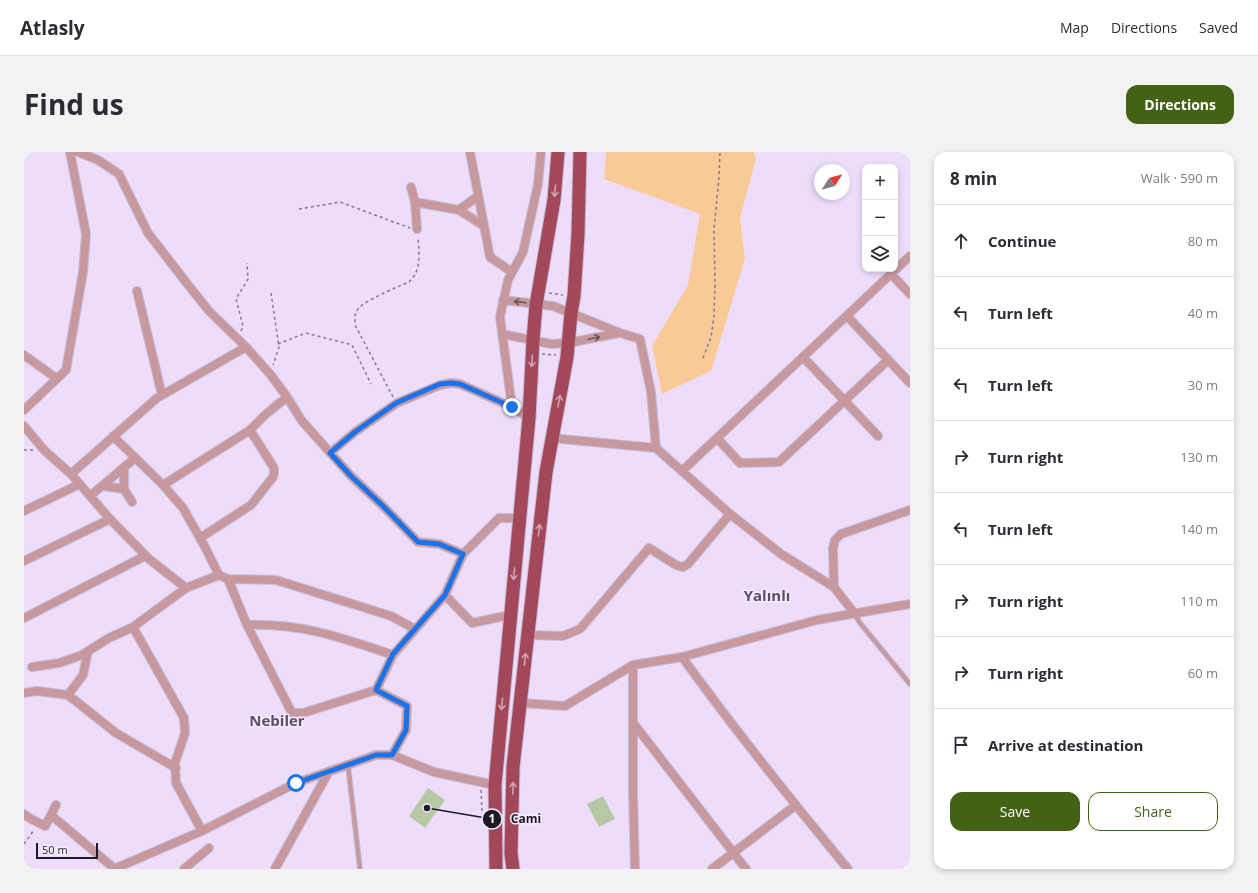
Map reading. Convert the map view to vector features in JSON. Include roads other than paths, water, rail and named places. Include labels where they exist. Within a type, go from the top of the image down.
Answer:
[{"type":"highway","points":[[496,869],[495,785],[529,418],[533,340],[537,298],[554,200],[558,152]]},
{"type":"highway","points":[[513,869],[511,853],[513,767],[546,472],[567,357],[574,296],[578,234],[580,152]]},
{"type":"street","points":[[24,410],[66,370],[83,272],[86,234],[70,152]]},
{"type":"street","points":[[78,152],[98,160],[119,174],[148,233],[205,306],[246,346],[270,374],[302,421],[351,476],[418,542],[439,544],[463,554]]},
{"type":"street","points":[[470,152],[490,257],[512,272]]},
{"type":"street","points":[[512,407],[500,316],[508,280],[523,252],[538,184],[541,152]]},
{"type":"street","points":[[411,187],[415,202],[417,229]]},
{"type":"street","points":[[459,210],[478,196]]},
{"type":"street","points":[[415,202],[459,210],[484,226]]},
{"type":"street","points":[[682,471],[910,256]]},
{"type":"street","points":[[891,274],[910,294]]},
{"type":"street","points":[[137,291],[162,395]]},
{"type":"street","points":[[503,300],[537,298],[620,333],[640,339],[651,392],[656,448]]},
{"type":"street","points":[[847,316],[910,383]]},
{"type":"street","points":[[502,334],[551,344],[568,343],[620,333]]},
{"type":"street","points":[[71,474],[112,436],[157,398],[246,346]]},
{"type":"street","points":[[24,354],[56,378]]},
{"type":"street","points":[[803,357],[878,436]]},
{"type":"street","points":[[717,438],[740,463],[780,462],[888,360]]},
{"type":"street","points":[[330,453],[355,432],[396,403],[440,384],[460,384],[512,407],[529,418]]},
{"type":"street","points":[[163,485],[250,430],[266,414],[287,397]]},
{"type":"street","points":[[24,426],[44,450],[71,474],[145,556],[186,588]]},
{"type":"street","points":[[200,538],[251,505],[273,477],[274,468],[250,430]]},
{"type":"street","points":[[112,436],[163,485],[184,508],[219,575],[228,579],[276,580],[391,616],[415,629]]},
{"type":"street","points":[[552,438],[656,448],[730,514],[781,554],[834,587],[854,613]]},
{"type":"street","points":[[90,496],[135,458]]},
{"type":"street","points":[[124,468],[124,489],[132,502]]},
{"type":"street","points":[[24,511],[80,484]]},
{"type":"street","points":[[103,486],[124,489]]},
{"type":"street","points":[[834,587],[833,548],[835,540],[841,534],[910,510]]},
{"type":"street","points":[[528,635],[563,636],[580,629],[649,548],[676,565],[683,567],[688,564],[730,514]]},
{"type":"street","points":[[376,690],[393,654],[445,595],[463,554],[499,518],[520,518]]},
{"type":"street","points":[[24,561],[110,519]]},
{"type":"street","points":[[24,618],[145,556]]},
{"type":"street","points":[[32,667],[59,663],[82,655],[109,638],[133,627],[186,588],[219,575]]},
{"type":"street","points":[[228,579],[247,625],[292,713],[303,713],[376,690],[407,706],[406,730],[392,755]]},
{"type":"street","points":[[445,595],[472,623],[510,615]]},
{"type":"street","points":[[520,703],[565,706],[633,665],[682,657],[817,620],[910,604]]},
{"type":"street","points":[[247,625],[300,627],[393,654]]},
{"type":"street","points":[[133,627],[184,718],[185,733],[176,763],[176,783],[202,831]]},
{"type":"street","points":[[68,695],[83,675],[88,651]]},
{"type":"street","points":[[682,657],[796,805],[848,869]]},
{"type":"street","points":[[633,665],[633,793],[635,869]]},
{"type":"street","points":[[24,693],[37,691],[68,695],[116,733],[176,768]]},
{"type":"street","points":[[634,724],[746,869]]},
{"type":"street","points":[[51,815],[115,869],[202,831],[296,783],[376,755],[392,755],[434,772],[495,785]]},
{"type":"street","points":[[275,869],[328,773]]},
{"type":"street","points":[[24,814],[39,824],[45,826],[56,805]]},
{"type":"street","points":[[712,869],[796,805]]},
{"type":"street","points":[[184,869],[209,848]]},
{"type":"lane","points":[[854,613],[860,623],[910,684]]},
{"type":"lane","points":[[348,765],[360,869]]},
{"type":"place","name":"Cami","points":[[427,808]]},
{"type":"district","name":"Yalınlı","points":[[767,595]]},
{"type":"district","name":"Nebiler","points":[[277,720]]}]
